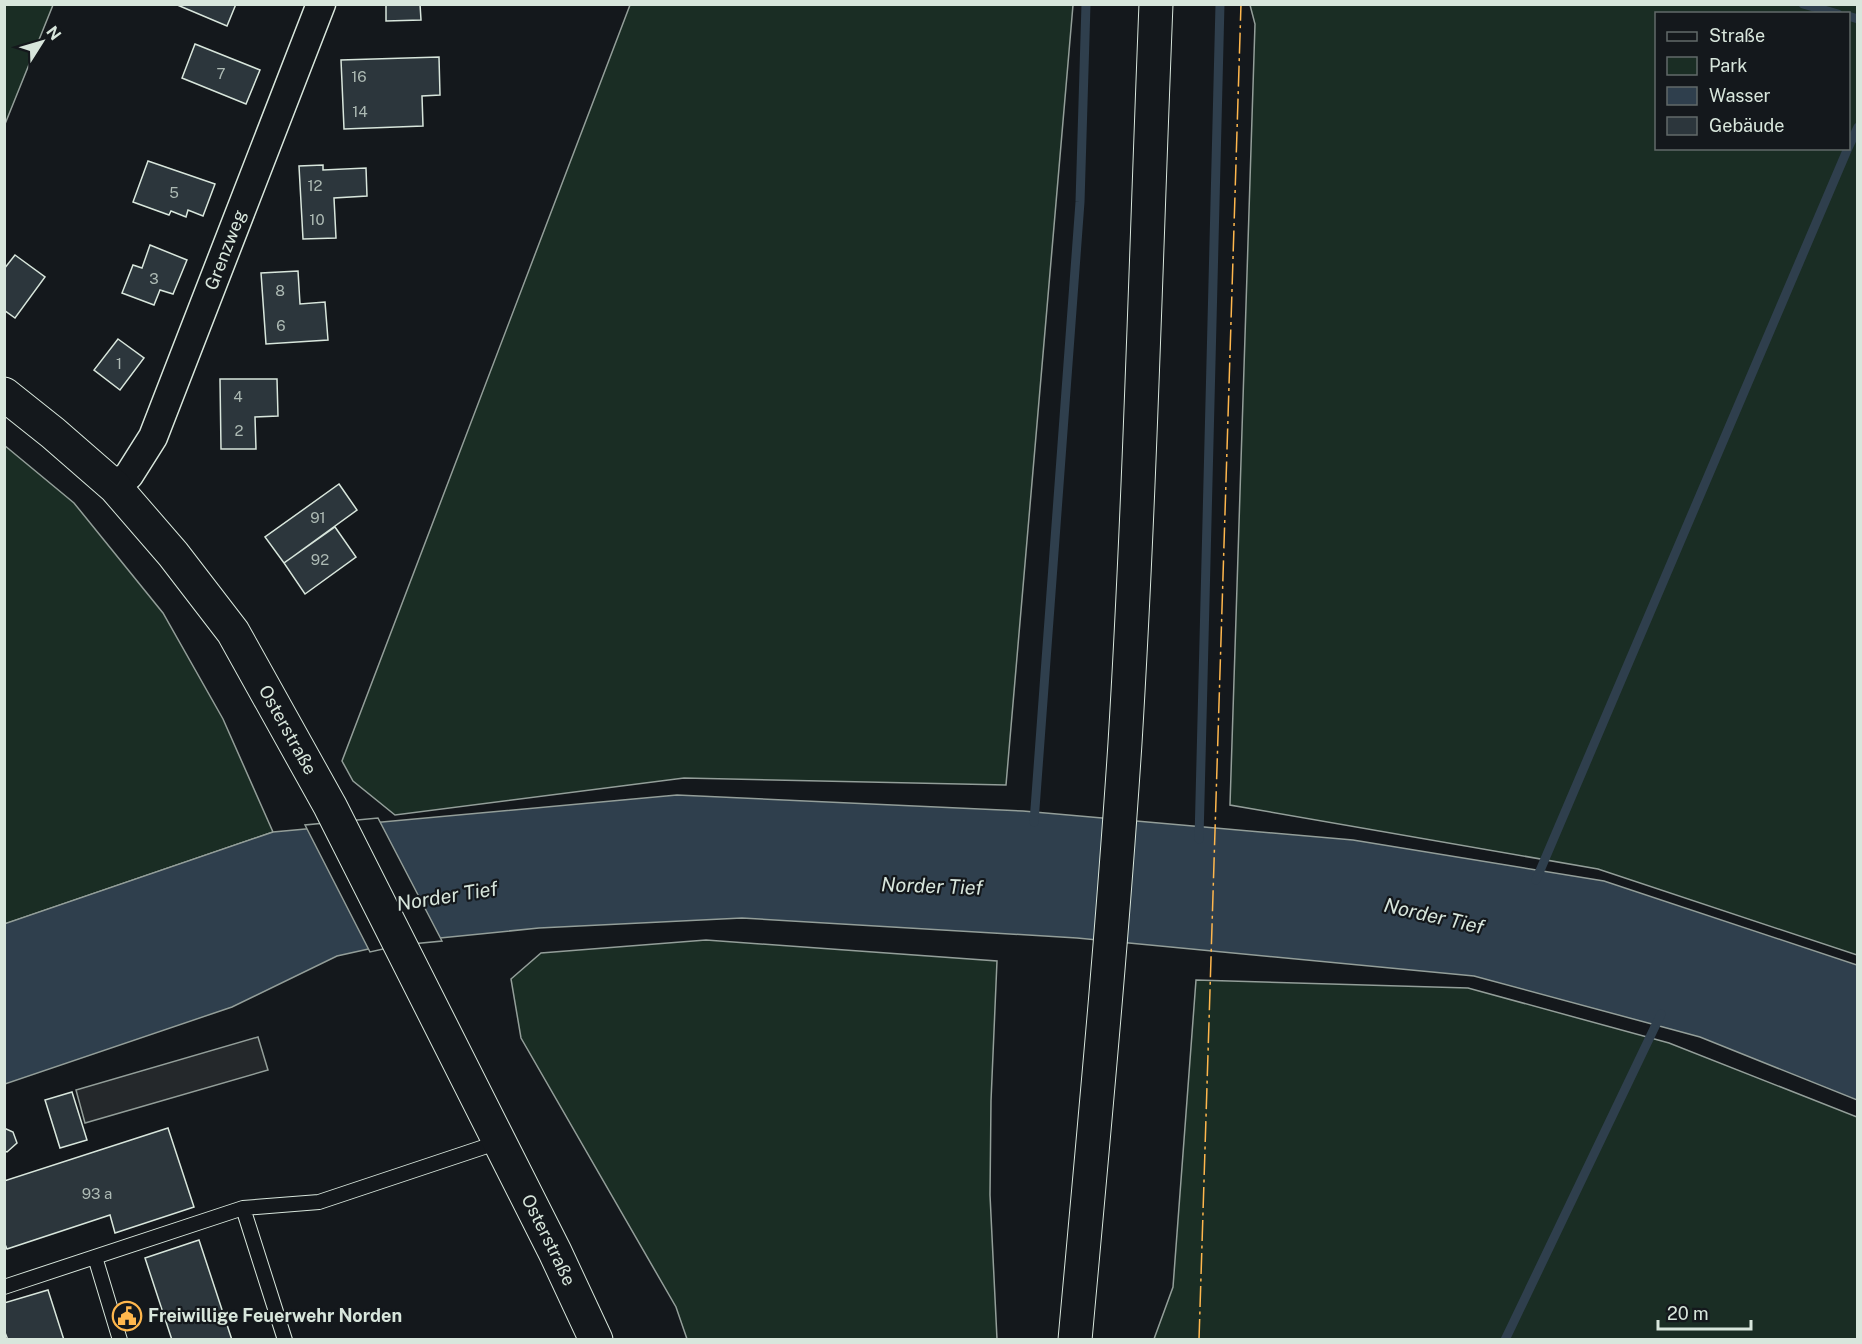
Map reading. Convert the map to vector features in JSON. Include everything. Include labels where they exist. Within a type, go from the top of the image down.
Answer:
[{"type":"main road","points":[[1075,1340],[1103,1028],[1125,743],[1156,4]]},
{"type":"main road","name":"Osterstraße","points":[[4,394],[53,433],[115,488],[173,554],[232,632],[330,806],[597,1340]]},
{"type":"street","name":"Grenzweg","points":[[115,488],[129,475],[153,437],[321,4]]},
{"type":"lane","points":[[4,1287],[243,1208],[319,1202],[495,1133]]},
{"type":"lane","points":[[243,1208],[285,1340]]},
{"type":"lane","points":[[95,1257],[120,1340]]},
{"type":"green space","points":[[4,5],[53,5],[5,124],[4,124]]},
{"type":"green space","points":[[630,5],[1073,5],[1006,785],[684,778],[395,815],[353,781],[342,761]]},
{"type":"green space","points":[[1250,5],[1857,5],[1857,955],[1598,869],[1230,805],[1255,24]]},
{"type":"green space","points":[[4,445],[74,503],[163,613],[223,719],[273,832],[5,924]]},
{"type":"green space","points":[[706,940],[997,961],[991,1101],[990,1195],[997,1339],[687,1339],[676,1307],[521,1038],[511,979],[541,953]]},
{"type":"green space","points":[[1196,980],[1468,988],[1669,1043],[1857,1117],[1857,1339],[1154,1339],[1173,1287]]},
{"type":"shaded area","points":[[258,1037],[268,1070],[85,1123],[76,1090]]},
{"type":"water","name":"Norder Tief","points":[[677,795],[1023,811],[1353,840],[1604,881],[1857,965],[1857,1100],[1700,1037],[1474,976],[1077,938],[742,918],[539,928],[400,942],[337,956],[232,1007],[5,1084],[4,924],[273,832]]},
{"type":"pier","points":[[378,818],[442,941],[401,945],[370,952],[305,825]]},
{"type":"building","points":[[175,4],[236,4],[227,26]]},
{"type":"building","points":[[386,4],[420,4],[421,20],[386,21]]},
{"type":"building","points":[[195,44],[260,70],[246,104],[182,78]]},
{"type":"building","points":[[439,57],[440,95],[422,96],[423,126],[344,129],[341,60]]},
{"type":"building","points":[[148,161],[215,184],[203,216],[188,210],[186,217],[171,211],[169,215],[133,202]]},
{"type":"building","points":[[323,165],[323,170],[366,168],[367,196],[334,198],[336,238],[303,239],[299,166]]},
{"type":"building","points":[[150,245],[187,260],[173,294],[160,290],[154,305],[122,293],[133,265],[142,268]]},
{"type":"building","points":[[15,255],[45,277],[15,318],[4,310],[4,269]]},
{"type":"building","points":[[298,271],[300,304],[325,302],[328,340],[266,344],[261,273]]},
{"type":"building","points":[[118,339],[144,358],[120,390],[94,370]]},
{"type":"building","points":[[220,379],[277,379],[278,416],[255,417],[256,449],[221,449]]},
{"type":"building","points":[[339,484],[357,510],[284,563],[265,537]]},
{"type":"building","points":[[335,527],[356,557],[305,594],[284,563]]},
{"type":"building","points":[[72,1092],[87,1140],[60,1148],[45,1100]]},
{"type":"building","points":[[4,1128],[13,1132],[17,1143],[7,1152],[4,1151]]},
{"type":"building","points":[[168,1128],[194,1207],[115,1233],[110,1215],[7,1249],[4,1242],[4,1181]]},
{"type":"building","points":[[199,1240],[232,1340],[172,1340],[145,1258]]},
{"type":"building","points":[[48,1290],[64,1340],[8,1340],[4,1330],[4,1303]]},
{"type":"waterway","points":[[1034,822],[1080,202],[1086,4]]},
{"type":"waterway","points":[[1199,839],[1220,4]]},
{"type":"waterway","points":[[1803,4],[1831,12]]},
{"type":"waterway","points":[[1850,17],[1858,19]]},
{"type":"waterway","points":[[1850,144],[1858,127]]},
{"type":"waterway","points":[[1536,880],[1847,150]]},
{"type":"waterway","points":[[1505,1340],[1661,1014]]},
{"type":"power","points":[[1199,1340],[1241,4]]},
{"type":"place","name":"Freiwillige Feuerwehr Norden","points":[[127,1316]]}]
